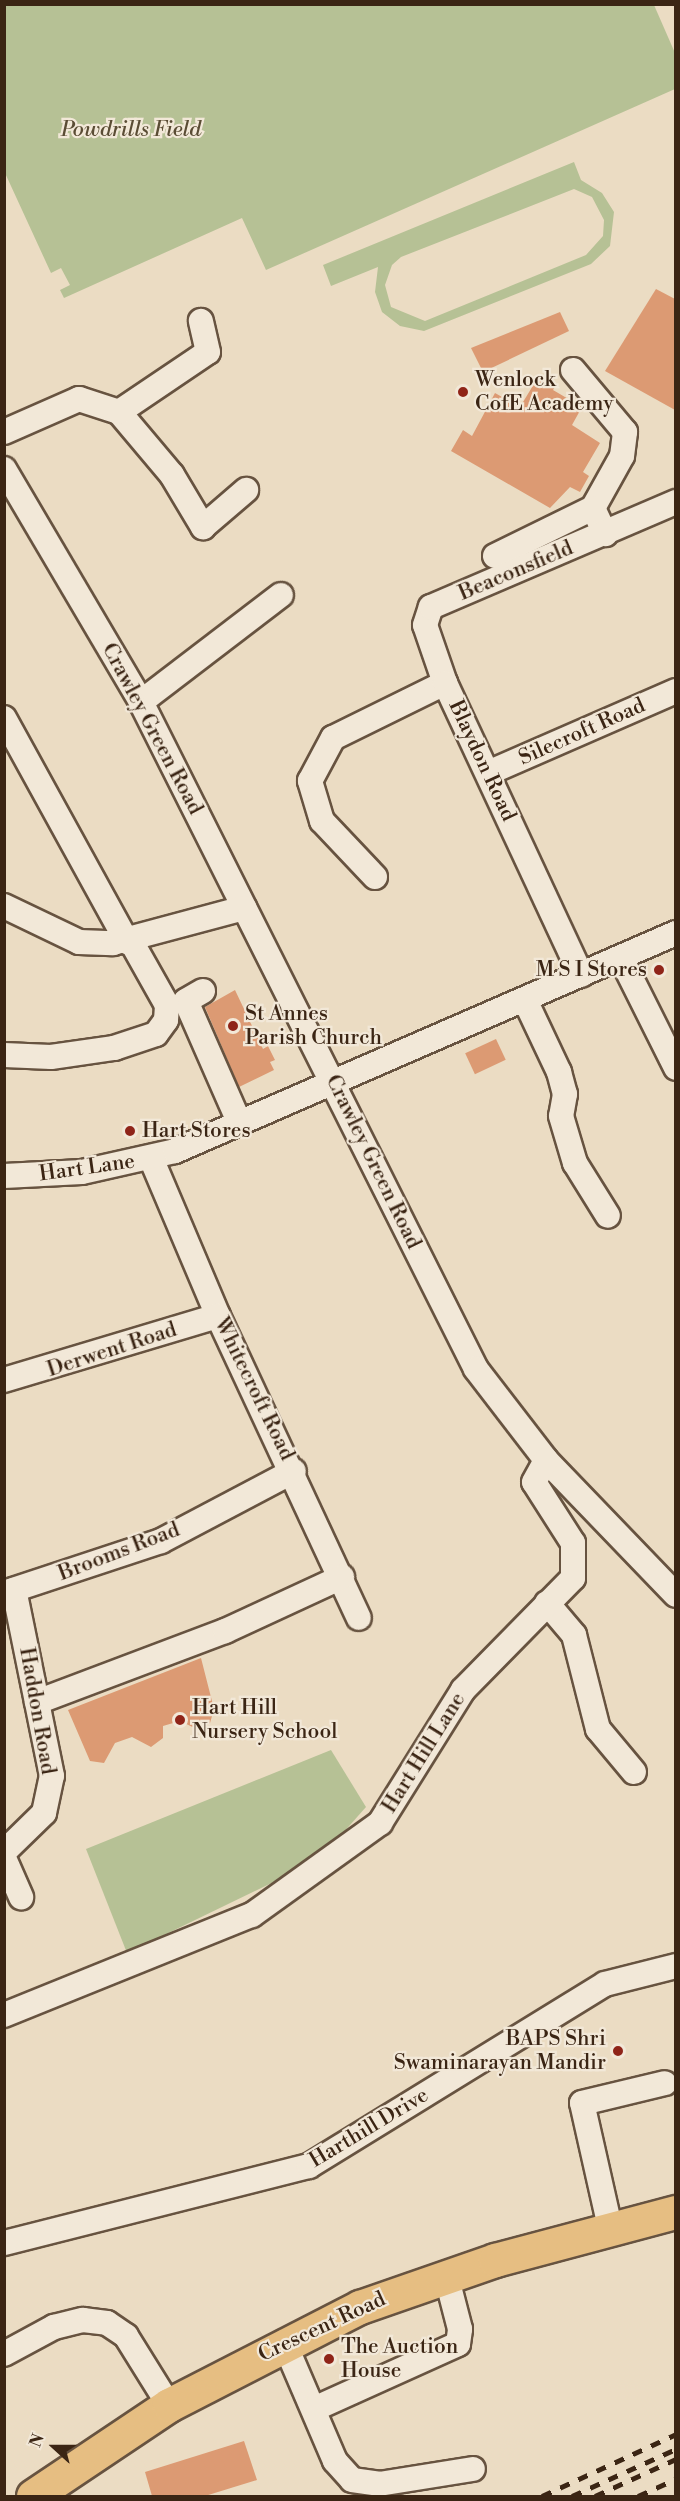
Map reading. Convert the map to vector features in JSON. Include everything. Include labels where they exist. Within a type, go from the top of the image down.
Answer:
[{"type":"highway","name":"Crescent Road","points":[[33,2496],[169,2405],[285,2342],[446,2275],[610,2227],[675,2212]]},
{"type":"street","points":[[119,412],[208,352],[201,321]]},
{"type":"street","points":[[495,555],[593,508],[622,456],[625,432],[573,370]]},
{"type":"street","points":[[4,432],[79,399],[119,412],[172,475],[203,527],[246,490]]},
{"type":"street","name":"Crawley Green Road","points":[[4,469],[141,702],[334,1082],[476,1369],[546,1460],[675,1595]]},
{"type":"street","name":"Beaconsfield","points":[[445,683],[425,625],[431,607],[675,502]]},
{"type":"street","points":[[593,508],[604,534]]},
{"type":"street","points":[[141,702],[281,595]]},
{"type":"street","name":"Blaydon Road","points":[[375,877],[321,821],[309,781],[333,738],[445,683],[581,975]]},
{"type":"street","name":"Silecroft Road","points":[[488,773],[675,691]]},
{"type":"street","points":[[4,718],[166,1005],[166,1020],[156,1034],[114,1048],[51,1057],[4,1055]]},
{"type":"street","points":[[4,906],[79,942],[129,941],[244,908]]},
{"type":"street","name":"Hart Lane","points":[[4,1176],[82,1172],[151,1158],[240,1124],[675,933]]},
{"type":"street","points":[[621,958],[675,1068]]},
{"type":"street","points":[[204,991],[186,1001],[240,1124]]},
{"type":"street","points":[[525,1000],[562,1083],[561,1116],[575,1163],[608,1216]]},
{"type":"street","name":"Whitecroft Road","points":[[151,1158],[218,1316],[294,1471],[358,1618]]},
{"type":"street","name":"Derwent Road","points":[[4,1380],[218,1316]]},
{"type":"street","name":"Hart Hill Lane","points":[[4,2015],[234,1924],[368,1834],[392,1808],[463,1690],[573,1578],[576,1565],[573,1543],[534,1482],[546,1460]]},
{"type":"street","name":"Brooms Road","points":[[9,1592],[161,1541],[294,1471]]},
{"type":"street","points":[[37,1702],[225,1631],[342,1578]]},
{"type":"street","name":"Haddon Road","points":[[4,1852],[44,1813],[52,1776],[37,1702],[9,1592]]},
{"type":"street","points":[[547,1603],[574,1635],[598,1729],[634,1772]]},
{"type":"street","points":[[4,1858],[21,1897]]},
{"type":"street","name":"Harthill Drive","points":[[4,2243],[309,2166],[606,1984],[675,1966]]},
{"type":"street","points":[[610,2227],[582,2103],[665,2083]]},
{"type":"street","points":[[314,2409],[458,2344],[459,2329],[446,2275]]},
{"type":"street","points":[[4,2354],[54,2327],[83,2320],[107,2323],[126,2336],[169,2405]]},
{"type":"street","points":[[285,2342],[335,2461],[352,2480],[379,2484],[473,2469]]},
{"type":"green space","name":"Powdrills Field","points":[[4,5],[654,5],[675,53],[675,89],[266,270],[242,218],[64,298],[60,290],[70,285],[61,268],[51,273],[5,173]]},
{"type":"green space","points":[[574,162],[581,180],[602,193],[614,212],[610,246],[591,264],[424,331],[400,326],[382,312],[375,292],[378,267],[331,286],[323,265]],"holes":[[[574,189],[592,197],[604,220],[603,236],[586,255],[425,321],[391,307],[385,285],[392,265],[401,257]]]},
{"type":"green space","points":[[331,1750],[366,1807],[319,1860],[127,1953],[86,1849]]},
{"type":"building","points":[[656,289],[675,299],[675,410],[605,371]]},
{"type":"building","points":[[560,312],[569,331],[483,372],[471,348]]},
{"type":"building","points":[[540,374],[557,384],[553,390],[582,407],[572,425],[600,443],[583,472],[589,476],[580,492],[570,487],[550,508],[451,451],[463,430],[472,436],[495,393],[520,407]]},
{"type":"building","name":"St Annes Parish Church","points":[[235,990],[263,1049],[268,1046],[275,1060],[270,1062],[274,1070],[239,1087],[205,1007]]},
{"type":"building","points":[[496,1039],[506,1060],[475,1074],[465,1053]]},
{"type":"building","points":[[201,1658],[214,1709],[210,1723],[201,1731],[180,1721],[163,1726],[163,1738],[151,1747],[132,1737],[115,1743],[104,1763],[90,1761],[68,1710]]},
{"type":"building","points":[[244,2441],[257,2480],[205,2496],[152,2496],[145,2472]]},
{"type":"railway","points":[[542,2496],[676,2434]]},
{"type":"railway","points":[[572,2496],[676,2449]]},
{"type":"railway","points":[[595,2496],[676,2459]]},
{"type":"railway","points":[[638,2496],[676,2479]]},
{"type":"place","name":"Wenlock CofE Academy","points":[[463,392]]},
{"type":"place","name":"M S I Stores","points":[[659,970]]},
{"type":"place","name":"St Annes Parish Church","points":[[233,1026]]},
{"type":"place","name":"Hart Stores","points":[[130,1131]]},
{"type":"place","name":"Hart Hill Nursery School","points":[[180,1720]]},
{"type":"place","name":"BAPS Shri Swaminarayan Mandir","points":[[618,2051]]},
{"type":"place","name":"The Auction House","points":[[329,2359]]}]
